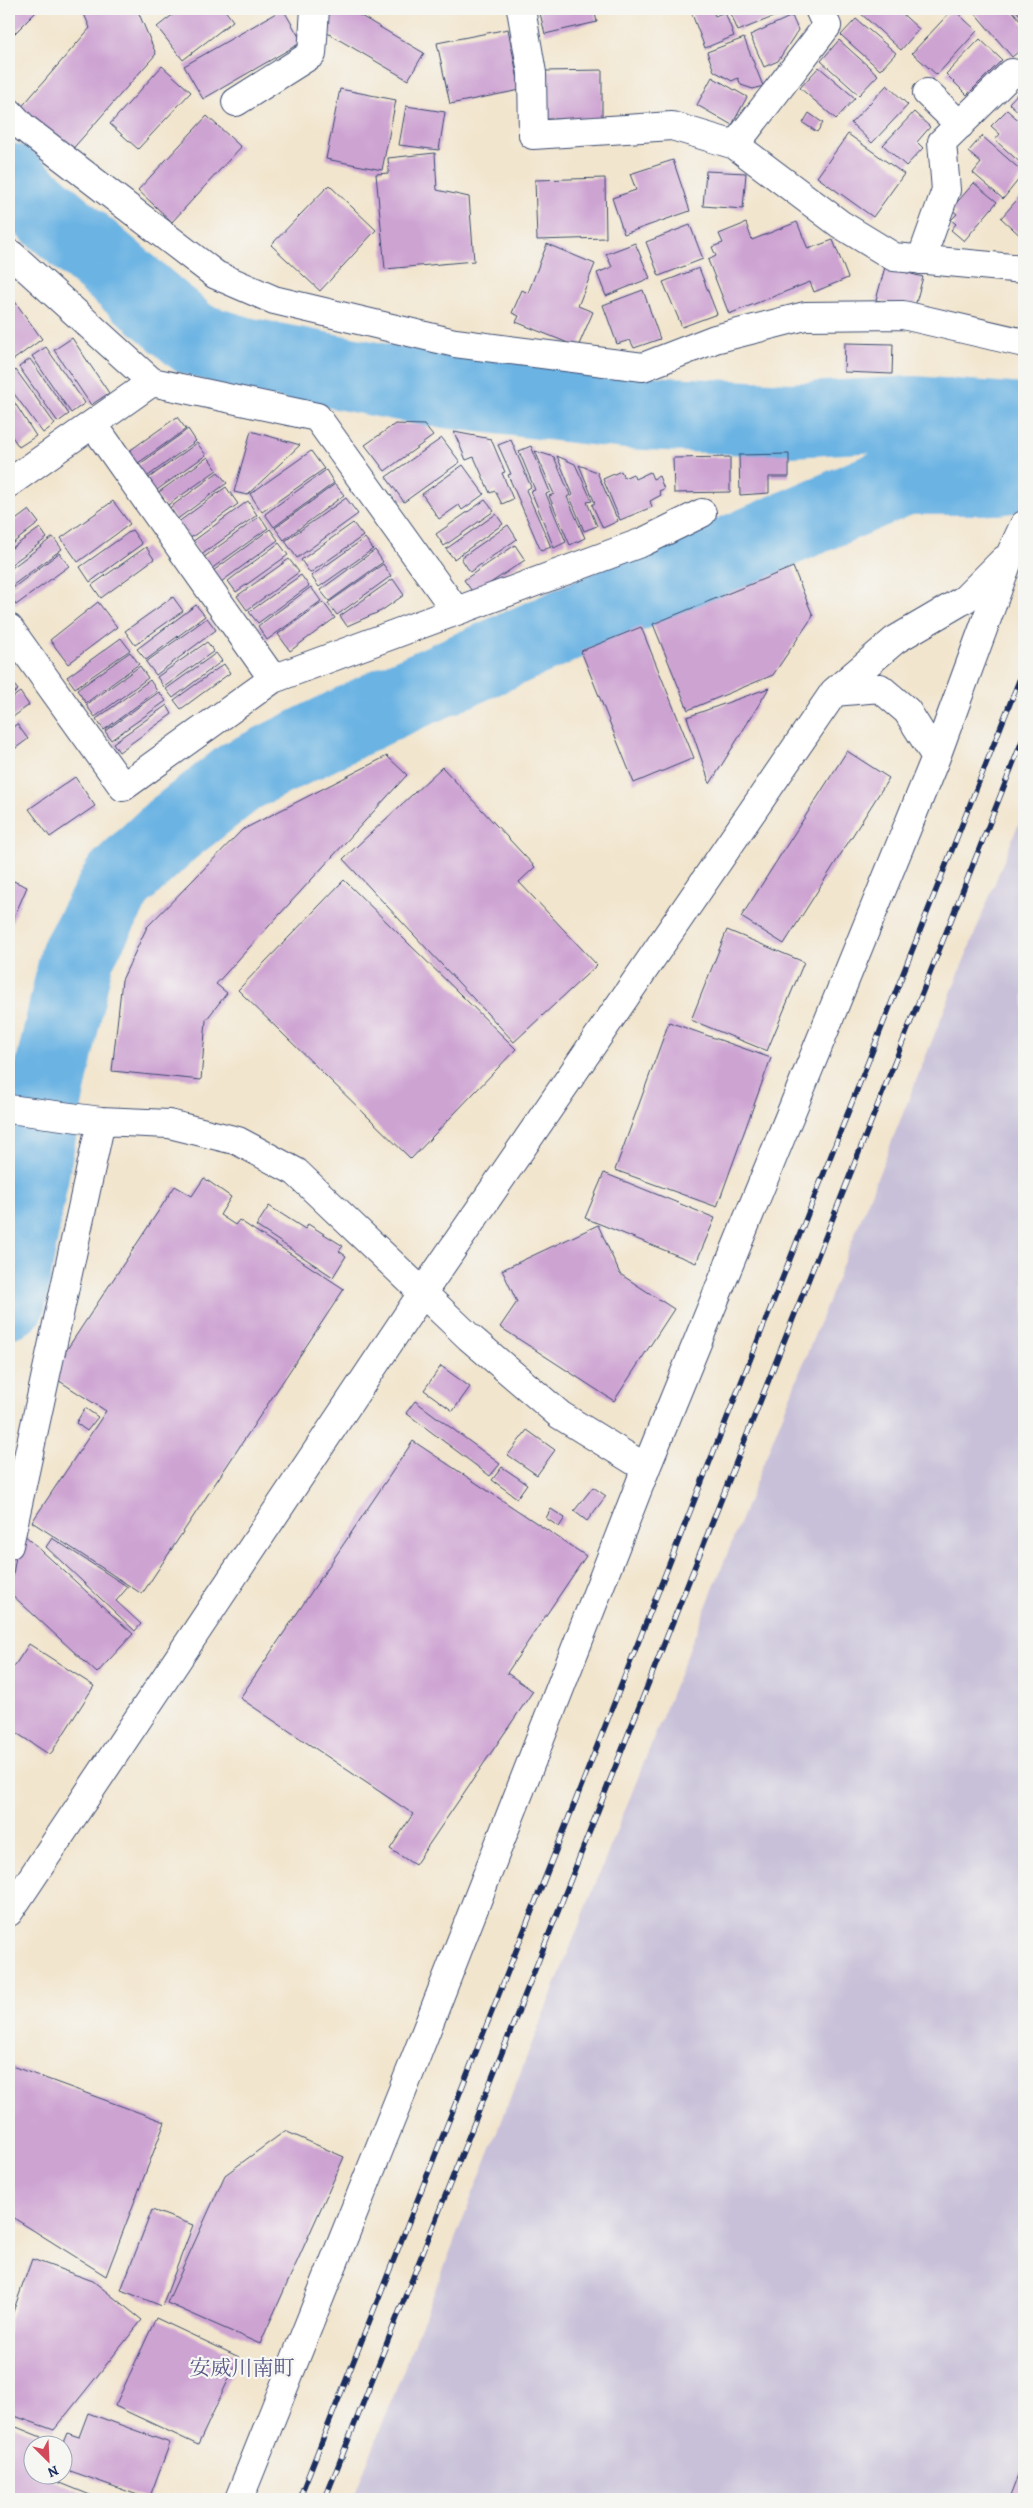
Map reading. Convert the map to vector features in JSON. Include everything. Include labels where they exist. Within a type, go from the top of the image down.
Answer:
[{"type":"street","points":[[236,102],[312,54],[315,9]]},
{"type":"street","points":[[521,9],[532,73],[533,135],[672,126],[735,146],[840,224],[894,257],[1024,269]]},
{"type":"street","points":[[735,146],[827,26],[819,9]]},
{"type":"street","points":[[921,260],[946,190],[942,142],[1012,73]]},
{"type":"street","points":[[926,93],[960,125]]},
{"type":"street","points":[[9,112],[22,127],[216,275],[274,300],[455,343],[643,367],[715,339],[805,316],[903,315],[1024,343]]},
{"type":"street","points":[[9,257],[12,256],[152,382],[317,417],[456,612]]},
{"type":"street","points":[[9,483],[152,382]]},
{"type":"street","points":[[93,424],[274,678]]},
{"type":"street","points":[[9,628],[123,787],[274,678],[642,542],[702,513]]},
{"type":"street","points":[[240,2499],[646,1468],[936,757],[1010,553],[1024,527]]},
{"type":"street","points":[[9,1912],[423,1292],[834,692],[895,640],[965,599],[1010,553]]},
{"type":"street","points":[[834,692],[880,688],[907,711],[936,757]]},
{"type":"street","points":[[9,1109],[90,1119],[169,1124],[238,1141],[296,1172],[469,1337],[560,1415],[646,1468]]},
{"type":"street","points":[[9,1545],[90,1119]]},
{"type":"shaded area","points":[[1024,810],[1024,2499],[353,2499],[530,2048]]},
{"type":"building","points":[[9,9],[39,9],[9,39]]},
{"type":"building","points":[[82,9],[137,9],[156,54],[69,153],[19,110],[90,28]]},
{"type":"building","points":[[180,9],[224,9],[233,21],[183,60],[157,27]]},
{"type":"building","points":[[283,9],[302,42],[203,99],[184,66]]},
{"type":"building","points":[[325,9],[349,9],[424,53],[408,80],[324,31]]},
{"type":"building","points":[[539,9],[594,9],[597,22],[545,34]]},
{"type":"building","points":[[690,9],[712,9],[715,16],[725,12],[734,36],[705,48]]},
{"type":"building","points":[[729,9],[793,9],[738,31]]},
{"type":"building","points":[[860,9],[897,9],[919,29],[901,50],[858,11]]},
{"type":"building","points":[[953,9],[977,31],[937,75],[912,53]]},
{"type":"building","points":[[978,9],[1011,9],[1024,25],[1024,47],[1012,57],[974,12]]},
{"type":"building","points":[[1015,9],[1024,9],[1024,20]]},
{"type":"building","points":[[792,16],[798,30],[778,61],[764,67],[750,35]]},
{"type":"building","points":[[856,19],[896,53],[880,70],[841,35]]},
{"type":"building","points":[[508,29],[520,90],[450,104],[437,43]]},
{"type":"building","points":[[744,38],[763,86],[753,89],[741,85],[738,78],[732,81],[714,71],[707,52]]},
{"type":"building","points":[[980,39],[1002,60],[967,95],[946,74]]},
{"type":"building","points":[[839,40],[878,75],[859,95],[821,61]]},
{"type":"building","points":[[162,66],[191,92],[138,149],[110,124]]},
{"type":"building","points":[[819,67],[855,98],[836,119],[800,88]]},
{"type":"building","points":[[602,70],[602,119],[545,119],[544,71]]},
{"type":"building","points":[[712,77],[747,97],[732,125],[697,105]]},
{"type":"building","points":[[887,85],[908,105],[872,143],[851,123]]},
{"type":"building","points":[[1024,87],[1024,117],[1009,103]]},
{"type":"building","points":[[340,89],[396,100],[382,170],[326,159]]},
{"type":"building","points":[[406,106],[445,112],[439,150],[399,145]]},
{"type":"building","points":[[1007,110],[1024,125],[1024,166],[995,140],[1000,134],[991,126]]},
{"type":"building","points":[[914,112],[930,127],[917,142],[923,148],[906,166],[883,145]]},
{"type":"building","points":[[809,113],[823,123],[817,132],[803,123]]},
{"type":"building","points":[[207,116],[241,147],[172,222],[138,190]]},
{"type":"building","points":[[848,134],[904,174],[873,217],[817,177]]},
{"type":"building","points":[[982,136],[1024,173],[1003,199],[973,173],[981,163],[968,152]]},
{"type":"building","points":[[435,153],[437,190],[469,197],[474,261],[385,269],[376,174],[389,173],[388,158]]},
{"type":"building","points":[[673,160],[690,211],[624,234],[612,198],[636,190],[630,174]]},
{"type":"building","points":[[706,171],[746,173],[743,209],[703,206]]},
{"type":"building","points":[[605,178],[606,238],[537,240],[535,180]]},
{"type":"building","points":[[974,183],[997,202],[964,241],[951,230],[956,224],[951,220],[957,214],[951,209]]},
{"type":"building","points":[[329,185],[376,230],[320,291],[271,245]]},
{"type":"building","points":[[1024,192],[1024,239],[1001,218]]},
{"type":"building","points":[[797,222],[808,249],[833,240],[848,278],[814,292],[810,282],[729,314],[708,260],[716,256],[712,247],[723,243],[719,234],[746,223],[752,240]]},
{"type":"building","points":[[690,225],[703,259],[659,276],[646,242]]},
{"type":"building","points":[[635,243],[650,278],[606,296],[597,273],[612,267],[606,254]]},
{"type":"building","points":[[547,244],[595,264],[578,306],[593,312],[578,347],[516,322],[519,316],[512,313],[522,290],[528,293]]},
{"type":"building","points":[[885,267],[923,277],[914,310],[876,300]]},
{"type":"building","points":[[699,268],[717,314],[682,327],[663,282]]},
{"type":"building","points":[[643,290],[660,339],[634,348],[630,340],[617,344],[603,305]]},
{"type":"building","points":[[13,299],[42,339],[9,363],[9,302]]},
{"type":"building","points":[[72,338],[109,393],[91,405],[54,350]]},
{"type":"building","points":[[845,343],[893,344],[892,374],[844,372]]},
{"type":"building","points":[[46,347],[85,403],[71,413],[32,356]]},
{"type":"building","points":[[30,359],[69,414],[58,422],[19,367]]},
{"type":"building","points":[[16,370],[55,424],[43,433],[9,387],[9,376]]},
{"type":"building","points":[[9,394],[36,436],[19,447],[9,432]]},
{"type":"building","points":[[177,417],[186,429],[134,466],[125,454]]},
{"type":"building","points":[[395,424],[424,425],[433,436],[385,471],[365,445]]},
{"type":"building","points":[[188,429],[196,441],[144,479],[136,467]]},
{"type":"building","points":[[251,431],[300,445],[247,495],[234,492]]},
{"type":"building","points":[[454,432],[491,439],[505,472],[502,473],[513,499],[502,504],[495,491],[490,493],[474,457],[466,460]]},
{"type":"building","points":[[442,438],[460,462],[404,502],[386,477]]},
{"type":"building","points":[[511,440],[531,487],[526,490],[551,547],[541,551],[508,475],[511,474],[498,445]]},
{"type":"building","points":[[197,443],[206,455],[154,492],[146,480]]},
{"type":"building","points":[[531,446],[550,492],[546,494],[566,542],[554,548],[531,491],[535,490],[519,451]]},
{"type":"building","points":[[311,451],[324,469],[262,512],[250,494]]},
{"type":"building","points":[[535,451],[554,457],[570,495],[567,497],[585,538],[570,545],[549,496],[554,494]]},
{"type":"building","points":[[789,454],[789,477],[769,477],[769,493],[740,495],[739,455]]},
{"type":"building","points":[[557,456],[575,464],[592,501],[587,502],[597,526],[584,531],[570,497],[573,495]]},
{"type":"building","points":[[208,457],[217,470],[165,507],[156,494]]},
{"type":"building","points":[[730,457],[730,492],[674,493],[673,458]]},
{"type":"building","points":[[463,465],[484,494],[462,510],[459,505],[439,519],[422,494]]},
{"type":"building","points":[[579,465],[597,472],[618,521],[603,528],[592,505],[595,503]]},
{"type":"building","points":[[326,470],[334,483],[274,527],[265,514]]},
{"type":"building","points":[[621,471],[624,478],[633,474],[635,479],[650,472],[653,479],[659,476],[664,489],[659,491],[661,495],[650,501],[652,507],[620,520],[603,479]]},
{"type":"building","points":[[218,472],[227,483],[176,520],[168,509]]},
{"type":"building","points":[[335,484],[344,495],[284,540],[275,528]]},
{"type":"building","points":[[226,487],[238,504],[189,539],[177,523]]},
{"type":"building","points":[[346,498],[358,514],[297,558],[285,541]]},
{"type":"building","points":[[485,500],[494,511],[444,546],[436,534]]},
{"type":"building","points":[[113,501],[130,524],[78,562],[61,538]]},
{"type":"building","points":[[248,501],[257,515],[201,555],[192,542]]},
{"type":"building","points":[[29,510],[39,523],[9,546],[9,525]]},
{"type":"building","points":[[496,514],[503,524],[454,559],[446,549]]},
{"type":"building","points":[[260,516],[268,528],[211,569],[203,558]]},
{"type":"building","points":[[353,523],[363,536],[310,573],[301,560]]},
{"type":"building","points":[[508,525],[517,539],[470,572],[461,558]]},
{"type":"building","points":[[40,528],[47,538],[9,566],[9,550]]},
{"type":"building","points":[[270,529],[278,540],[221,582],[213,571]]},
{"type":"building","points":[[132,530],[142,544],[90,582],[80,567]]},
{"type":"building","points":[[53,537],[62,549],[9,588],[9,570]]},
{"type":"building","points":[[365,538],[373,549],[319,587],[311,576]]},
{"type":"building","points":[[279,543],[288,555],[236,592],[228,581]]},
{"type":"building","points":[[515,545],[525,560],[474,594],[464,580]]},
{"type":"building","points":[[146,547],[154,559],[101,598],[92,585]]},
{"type":"building","points":[[375,550],[383,562],[329,601],[320,590]]},
{"type":"building","points":[[59,553],[69,566],[16,605],[9,595],[9,591]]},
{"type":"building","points":[[289,559],[299,572],[247,610],[237,596]]},
{"type":"building","points":[[383,564],[391,576],[337,615],[328,603]]},
{"type":"building","points":[[793,567],[813,616],[773,675],[688,710],[653,624]]},
{"type":"building","points":[[301,575],[309,586],[258,623],[249,612]]},
{"type":"building","points":[[393,579],[404,595],[381,611],[347,626],[340,616]]},
{"type":"building","points":[[311,587],[321,601],[267,640],[258,626]]},
{"type":"building","points":[[173,597],[183,611],[135,645],[125,631]]},
{"type":"building","points":[[98,602],[117,627],[68,664],[50,640]]},
{"type":"building","points":[[323,602],[335,618],[290,651],[278,634]]},
{"type":"building","points":[[196,605],[205,616],[146,660],[137,649]]},
{"type":"building","points":[[207,618],[216,630],[156,675],[146,662]]},
{"type":"building","points":[[641,627],[694,758],[634,783],[581,651]]},
{"type":"building","points":[[121,638],[130,650],[75,688],[67,677]]},
{"type":"building","points":[[207,642],[214,651],[164,687],[157,677]]},
{"type":"building","points":[[130,652],[139,664],[86,703],[77,690]]},
{"type":"building","points":[[216,653],[222,661],[173,698],[166,689]]},
{"type":"building","points":[[224,664],[230,673],[181,709],[174,700]]},
{"type":"building","points":[[140,666],[148,678],[95,717],[86,705]]},
{"type":"building","points":[[9,678],[18,690],[9,697]]},
{"type":"building","points":[[150,680],[157,691],[104,730],[96,719]]},
{"type":"building","points":[[769,688],[710,784],[687,717]]},
{"type":"building","points":[[20,692],[29,705],[9,720],[9,700]]},
{"type":"building","points":[[159,692],[166,701],[111,740],[105,731]]},
{"type":"building","points":[[167,705],[172,714],[119,752],[113,743]]},
{"type":"building","points":[[17,724],[28,739],[9,753],[9,730]]},
{"type":"building","points":[[847,751],[889,778],[784,944],[741,917]]},
{"type":"building","points":[[387,756],[407,775],[216,984],[227,993],[206,1020],[201,1080],[112,1071],[122,980],[147,927],[242,830]]},
{"type":"building","points":[[442,767],[535,867],[519,882],[597,965],[514,1042],[343,859]]},
{"type":"building","points":[[75,777],[95,806],[50,837],[29,809]]},
{"type":"building","points":[[9,879],[27,887],[9,929]]},
{"type":"building","points":[[344,880],[516,1049],[411,1159],[238,990]]},
{"type":"building","points":[[727,930],[804,962],[767,1051],[691,1020]]},
{"type":"building","points":[[669,1022],[771,1058],[717,1207],[615,1170]]},
{"type":"building","points":[[604,1173],[715,1218],[696,1263],[585,1218]]},
{"type":"building","points":[[204,1178],[231,1197],[220,1215],[235,1225],[239,1220],[344,1289],[142,1594],[32,1522],[106,1411],[50,1375],[175,1186],[192,1196]]},
{"type":"building","points":[[269,1206],[305,1229],[308,1224],[343,1246],[339,1251],[346,1256],[333,1277],[256,1226]]},
{"type":"building","points":[[598,1225],[620,1274],[674,1309],[614,1401],[500,1327],[517,1302],[502,1270]]},
{"type":"building","points":[[441,1366],[470,1387],[453,1411],[424,1390]]},
{"type":"building","points":[[415,1401],[500,1464],[490,1476],[406,1413]]},
{"type":"building","points":[[85,1408],[98,1417],[87,1431],[76,1423]]},
{"type":"building","points":[[527,1430],[555,1450],[537,1475],[508,1455]]},
{"type":"building","points":[[413,1441],[586,1556],[507,1673],[533,1691],[415,1865],[390,1849],[413,1814],[240,1698]]},
{"type":"building","points":[[502,1467],[527,1484],[517,1498],[492,1480]]},
{"type":"building","points":[[593,1487],[606,1496],[587,1521],[574,1511]]},
{"type":"building","points":[[551,1509],[565,1518],[559,1527],[546,1518]]},
{"type":"building","points":[[20,1531],[133,1634],[97,1673],[10,1593]]},
{"type":"building","points":[[52,1538],[128,1587],[116,1601],[141,1624],[135,1631],[46,1547]]},
{"type":"building","points":[[29,1644],[94,1686],[50,1755],[9,1728],[9,1674]]},
{"type":"building","points":[[9,2065],[165,2122],[106,2276],[9,2215]]},
{"type":"building","points":[[285,2131],[344,2157],[260,2344],[167,2303],[225,2175]]},
{"type":"building","points":[[152,2210],[193,2225],[162,2306],[121,2290]]},
{"type":"building","points":[[32,2259],[93,2281],[142,2320],[54,2430],[9,2414],[9,2323]]},
{"type":"building","points":[[156,2318],[239,2357],[198,2445],[115,2406]]},
{"type":"building","points":[[88,2413],[170,2443],[149,2499],[72,2472],[72,2436],[66,2436],[67,2433],[79,2437]]},
{"type":"building","points":[[9,2424],[39,2436],[22,2436],[22,2486],[68,2486],[100,2499],[9,2499]]},
{"type":"building","points":[[1024,2460],[1024,2499],[1009,2499]]},
{"type":"waterway","points":[[9,180],[194,339],[245,354],[427,389],[626,412],[791,420],[913,413],[1024,421]]},
{"type":"waterway","points":[[9,1301],[45,1102],[77,956],[119,880],[172,830],[241,776],[389,703],[905,478],[996,478],[1024,474]]},
{"type":"railway","points":[[299,2499],[1024,668]]},
{"type":"railway","points":[[325,2499],[1024,736]]},
{"type":"district","name":"安威川南町","points":[[242,2368]]}]
